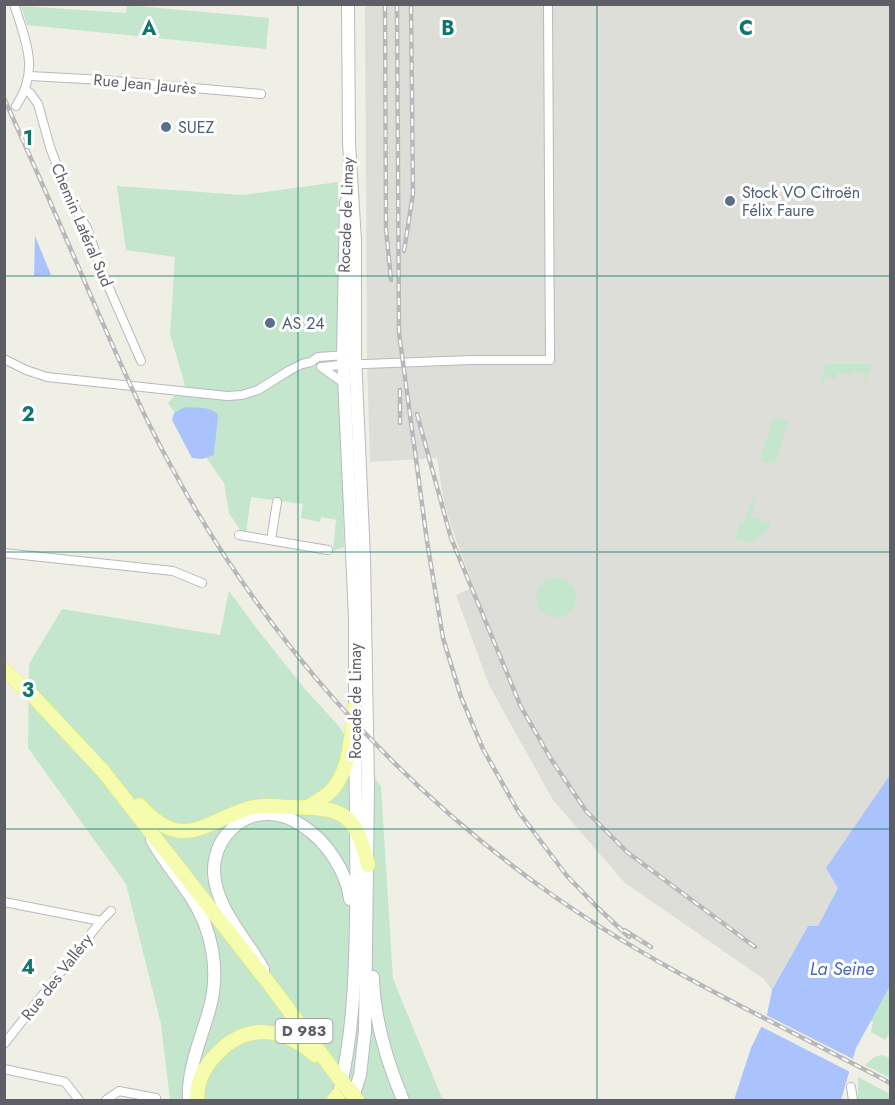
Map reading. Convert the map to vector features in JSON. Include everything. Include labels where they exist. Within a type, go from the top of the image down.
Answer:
[{"type":"main road","name":"Rocade de Limay","points":[[348,4],[349,144],[344,244],[349,360],[364,570],[368,865],[365,1031],[360,1075],[352,1101]]},
{"type":"main road","name":"Rocade de Limay","points":[[336,1098],[351,1034],[355,966],[356,618],[345,384],[349,360]]},
{"type":"main road","name":"D 983","points":[[4,670],[32,694],[103,771],[274,990],[357,1101]]},
{"type":"main road","points":[[309,807],[330,792],[341,779],[355,707]]},
{"type":"main road","points":[[103,771],[153,820],[178,831],[198,830],[249,808],[260,806],[309,807],[336,811],[356,826],[368,865]]},
{"type":"main road","points":[[274,990],[254,953],[230,919],[215,880],[215,861],[224,839],[240,823],[253,817],[271,815],[293,821],[311,831],[337,860],[348,883],[355,966]]},
{"type":"main road","points":[[141,820],[160,855],[202,916],[213,953],[215,976],[213,994],[196,1053],[189,1101]]},
{"type":"main road","points":[[367,896],[378,1018],[388,1058],[403,1101]]},
{"type":"main road","points":[[197,1101],[198,1085],[202,1073],[215,1057],[229,1042],[239,1036],[255,1032],[275,1033],[300,1042],[337,1075]]},
{"type":"street","points":[[14,4],[28,50],[30,76],[16,106]]},
{"type":"street","points":[[4,358],[26,370],[47,377],[227,396],[242,395],[258,390],[290,370],[318,357],[349,360],[550,360],[548,4]]},
{"type":"street","name":"Rue Jean Jaurès","points":[[30,76],[261,94]]},
{"type":"street","name":"Chemin Latéral Sud","points":[[25,90],[38,104],[52,155],[69,198],[87,228],[102,272],[141,361]]},
{"type":"street","points":[[323,368],[349,360]]},
{"type":"street","points":[[311,362],[345,384]]},
{"type":"street","points":[[271,540],[277,502]]},
{"type":"street","points":[[239,535],[328,550]]},
{"type":"street","points":[[4,553],[173,571],[202,583]]},
{"type":"street","points":[[4,902],[101,921]]},
{"type":"street","name":"Rue des Valléry","points":[[4,1044],[111,911]]},
{"type":"street","points":[[4,1069],[65,1082],[79,1101]]},
{"type":"street","points":[[851,1087],[853,1101]]},
{"type":"street","points":[[106,1101],[119,1091],[156,1098]]},
{"type":"shaded area","points":[[365,5],[890,5],[890,775],[839,888],[818,926],[808,926],[772,990],[764,979],[625,883],[553,800],[489,685],[456,595],[474,587],[444,503],[437,458],[370,462],[367,359]]},
{"type":"green space","points":[[127,5],[269,18],[266,49],[27,25],[21,6],[126,13]]},
{"type":"green space","points":[[338,182],[344,547],[333,551],[336,520],[321,517],[320,522],[301,518],[303,504],[251,497],[246,533],[241,531],[229,513],[224,483],[168,403],[185,385],[170,334],[175,257],[126,250],[117,186],[243,195]]},
{"type":"green space","points":[[825,364],[872,364],[866,382],[864,381],[866,374],[853,371],[852,374],[838,373],[836,379],[826,376],[821,383]]},
{"type":"green space","points":[[776,417],[788,422],[775,464],[760,460],[773,419]]},
{"type":"green space","points":[[753,497],[756,498],[751,517],[771,523],[768,530],[751,543],[735,539],[740,522],[744,523]]},
{"type":"green space","points":[[556,577],[564,578],[570,583],[575,589],[575,605],[570,611],[564,616],[556,617],[548,616],[542,611],[537,605],[536,597],[537,589],[542,583],[548,578]]},
{"type":"green space","points":[[229,591],[304,688],[337,724],[381,787],[393,979],[442,1098],[450,1100],[170,1100],[161,1024],[126,884],[28,748],[29,664],[62,609],[220,635]]},
{"type":"green space","points":[[890,986],[890,1037],[888,1036],[885,1040],[871,1032],[873,1022],[870,1021]]},
{"type":"green space","points":[[882,1055],[890,1058],[890,1078],[865,1065],[874,1057]]},
{"type":"green space","points":[[858,1077],[890,1094],[890,1100],[858,1100]]},
{"type":"water","points":[[35,236],[51,275],[34,276]]},
{"type":"water","points":[[185,407],[207,409],[218,415],[214,455],[202,459],[192,458],[172,420],[174,413]]},
{"type":"water","name":"La Seine","points":[[890,775],[890,986],[856,1048],[841,1100],[734,1100],[751,1048],[767,1015],[772,990],[808,926],[818,926],[838,888],[826,868]]},
{"type":"pier","points":[[764,1014],[855,1060],[852,1073],[758,1025]]},
{"type":"railway","points":[[385,4],[386,229],[391,280]]},
{"type":"railway","points":[[397,4],[399,333],[427,541],[443,638],[461,697],[483,749],[518,811],[567,876],[629,937]]},
{"type":"railway","points":[[404,251],[413,194],[411,4]]},
{"type":"railway","points":[[4,98],[129,382],[172,468],[208,530],[247,589],[290,647],[336,701],[385,754],[437,803],[491,849],[548,892],[589,920],[673,970],[890,1083]]},
{"type":"railway","points":[[400,390],[400,423]]},
{"type":"railway","points":[[417,414],[451,538],[521,707],[551,759],[586,811],[627,852],[755,947]]},
{"type":"railway","points":[[624,930],[651,947]]},
{"type":"place","name":"SUEZ","points":[[166,127]]},
{"type":"place","name":"Stock VO Citroën Félix Faure","points":[[730,201]]},
{"type":"place","name":"AS 24","points":[[270,323]]}]
